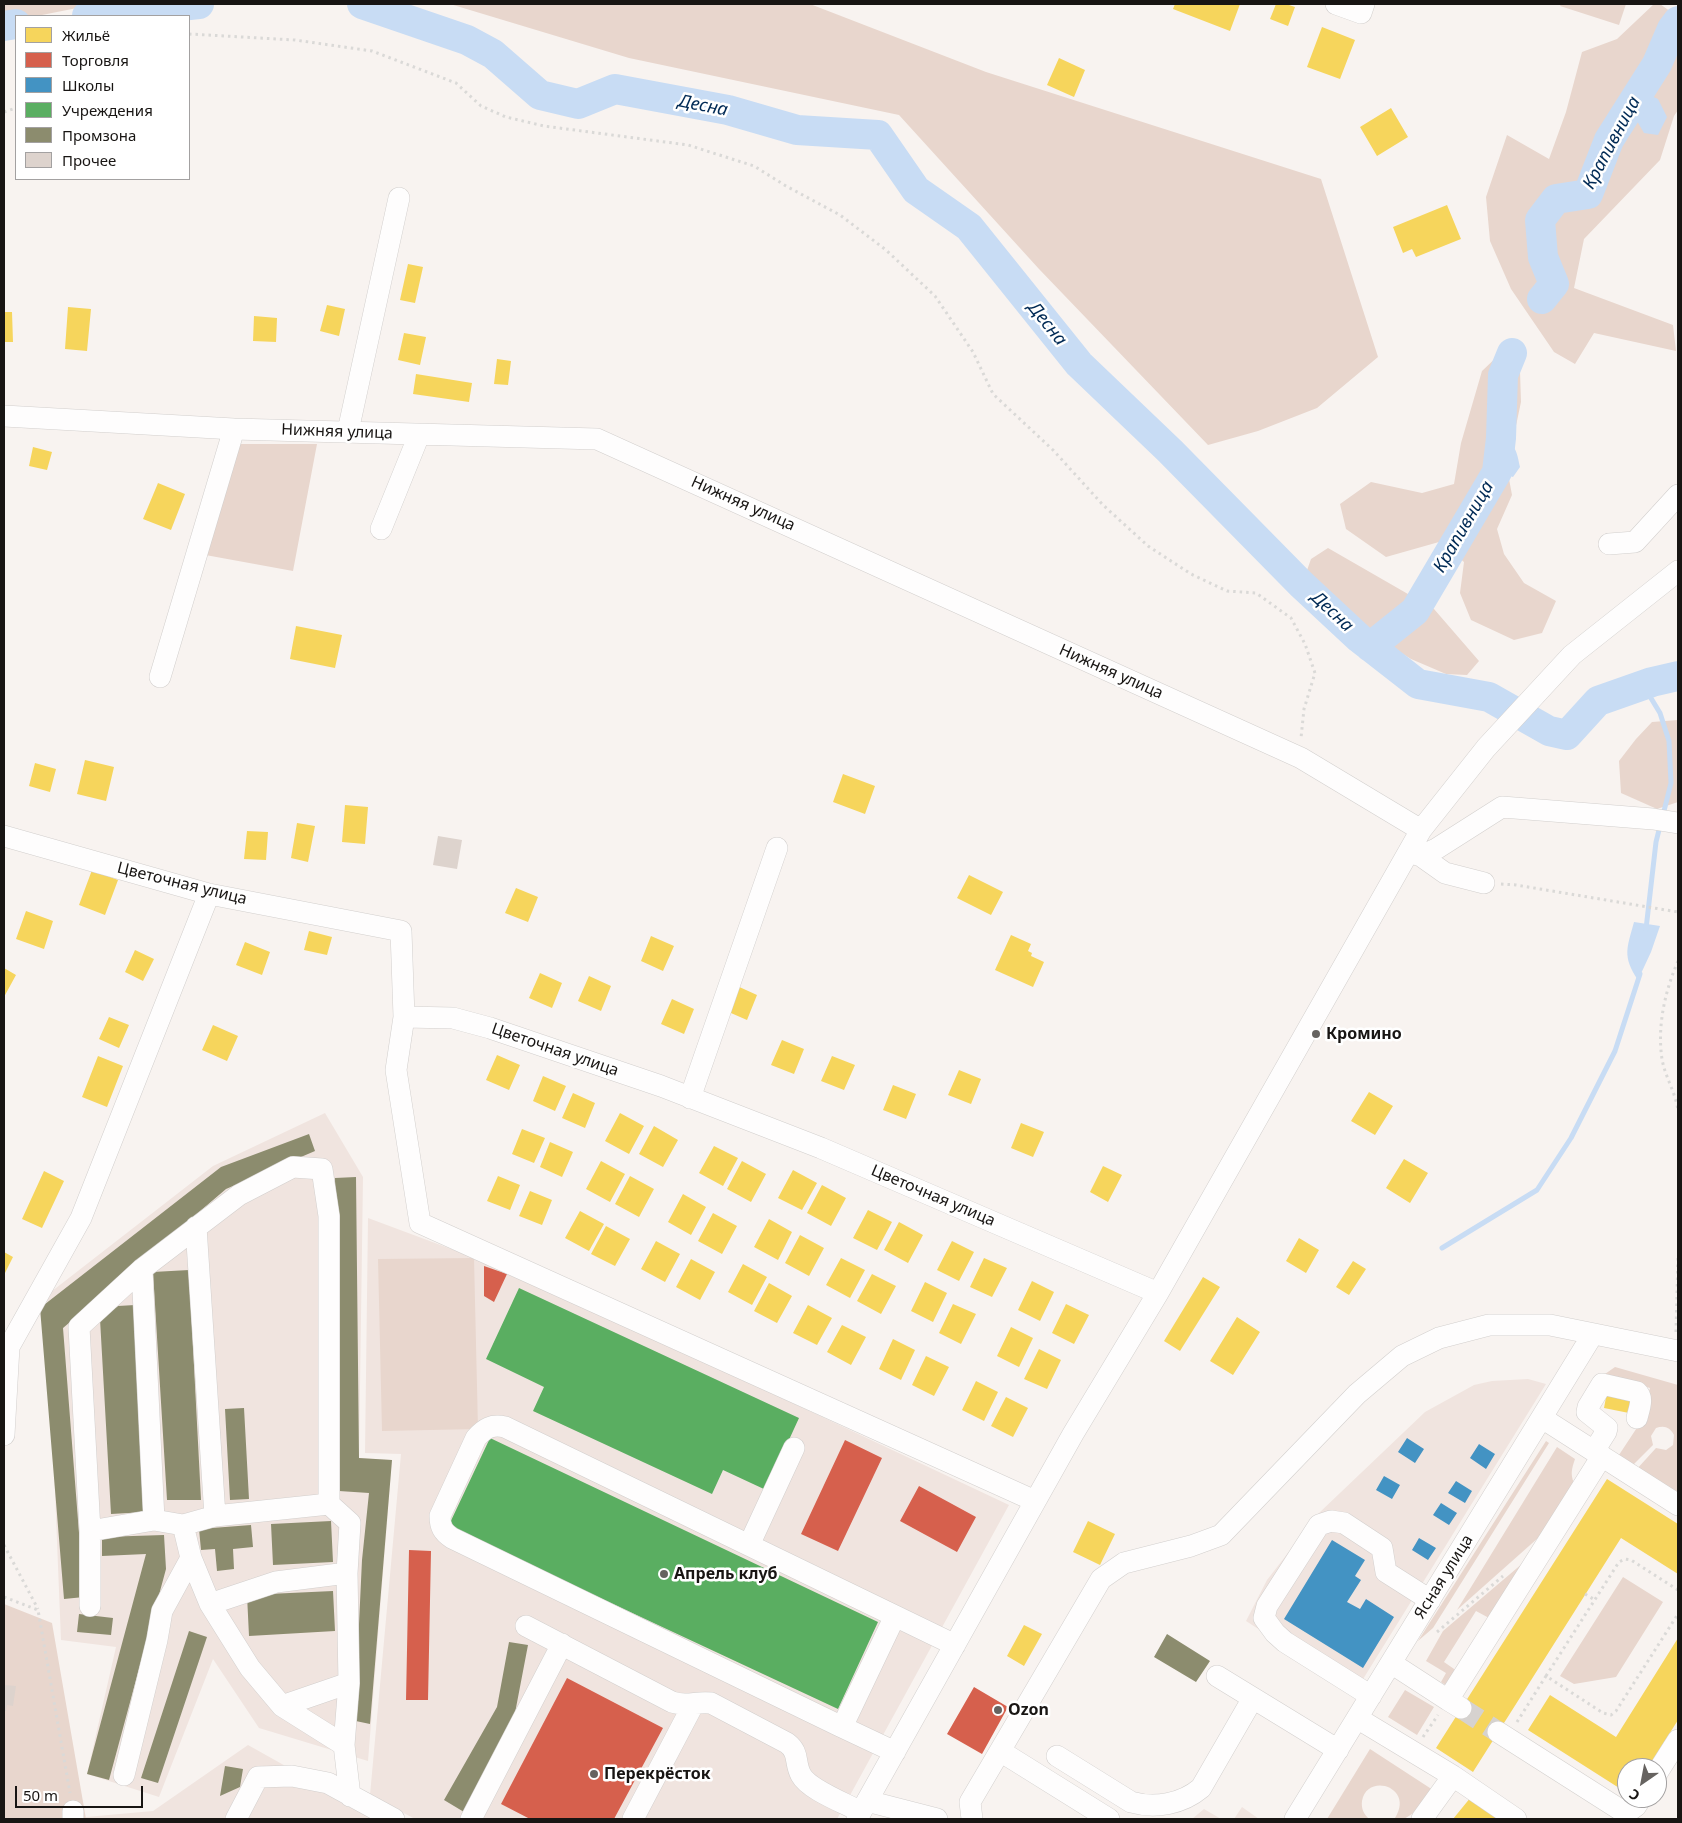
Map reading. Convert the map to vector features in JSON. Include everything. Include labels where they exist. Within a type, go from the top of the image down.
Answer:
[{"type":"street","points":[[1336,4],[1361,13],[1364,4]]},
{"type":"street","points":[[348,431],[400,198]]},
{"type":"street","name":"Нижняя улица","points":[[4,416],[234,429],[598,439],[1301,758],[1422,830]]},
{"type":"street","points":[[160,677],[234,429]]},
{"type":"street","points":[[381,529],[419,435]]},
{"type":"street","points":[[1609,544],[1635,542],[1678,495]]},
{"type":"street","points":[[862,1811],[1073,1434],[1158,1293],[1415,854],[1422,830],[1486,748],[1572,655],[1678,571]]},
{"type":"street","points":[[1415,854],[1436,849],[1502,807],[1669,824]]},
{"type":"street","name":"Цветочная улица","points":[[4,836],[209,894],[401,931],[404,1016],[453,1018],[490,1028],[690,1098],[821,1148],[1158,1293]]},
{"type":"street","points":[[690,1098],[777,848]]},
{"type":"street","points":[[1415,854],[1445,873],[1484,883]]},
{"type":"street","points":[[4,1435],[9,1347],[81,1218],[209,894]]},
{"type":"street","points":[[404,1016],[396,1070],[420,1223],[1036,1501]]},
{"type":"street","points":[[90,1606],[90,1531],[79,1327],[142,1270],[239,1195],[293,1167],[322,1169],[328,1216],[329,1504],[350,1523],[346,1573],[349,1683],[344,1745],[350,1796]]},
{"type":"street","points":[[196,1227],[215,1516]]},
{"type":"street","points":[[142,1270],[154,1520]]},
{"type":"street","points":[[972,1819],[970,1802],[1101,1579],[1124,1563],[1191,1546],[1221,1535],[1357,1394],[1402,1356],[1439,1338],[1489,1325],[1550,1325],[1677,1351]]},
{"type":"street","name":"Ясная улица","points":[[1296,1819],[1593,1334]]},
{"type":"street","points":[[1391,1663],[1454,1704],[1598,1454],[1607,1428],[1587,1412],[1602,1384],[1640,1394],[1637,1418]]},
{"type":"street","points":[[1542,1418],[1678,1505]]},
{"type":"street","points":[[895,1752],[444,1533],[441,1527],[440,1516],[476,1438],[482,1431],[499,1426],[514,1432],[955,1645]]},
{"type":"street","points":[[749,1545],[794,1448]]},
{"type":"street","points":[[90,1531],[154,1520],[183,1524],[215,1516],[329,1504]]},
{"type":"street","points":[[1371,1696],[1285,1642],[1275,1633],[1264,1618],[1267,1606],[1319,1525],[1331,1521],[1344,1523],[1382,1548],[1386,1572],[1430,1600]]},
{"type":"street","points":[[183,1524],[190,1558],[210,1604],[250,1668],[282,1706],[344,1745]]},
{"type":"street","points":[[124,1775],[157,1640],[162,1611],[190,1558]]},
{"type":"street","points":[[210,1604],[276,1582],[346,1573]]},
{"type":"street","points":[[842,1726],[895,1616]]},
{"type":"street","points":[[526,1626],[672,1702],[693,1705],[701,1702],[711,1703],[787,1742],[796,1752],[799,1771],[806,1781],[862,1811],[937,1819]]},
{"type":"street","points":[[471,1819],[562,1644]]},
{"type":"street","points":[[1216,1676],[1338,1750]]},
{"type":"street","points":[[282,1706],[349,1683]]},
{"type":"street","points":[[1057,1756],[1131,1802],[1143,1806],[1175,1802],[1190,1797],[1201,1788],[1253,1698]]},
{"type":"street","points":[[633,1819],[693,1705]]},
{"type":"street","points":[[1357,1718],[1453,1776],[1516,1819]]},
{"type":"street","points":[[1503,1735],[1617,1808]]},
{"type":"street","points":[[1667,1758],[1678,1740]]},
{"type":"street","points":[[1000,1751],[1109,1819]]},
{"type":"street","points":[[236,1819],[258,1776],[292,1776],[328,1783],[394,1819]]},
{"type":"street","points":[[1422,1819],[1453,1776]]},
{"type":"street","points":[[1617,1808],[1629,1811],[1633,1808]]},
{"type":"path","points":[[190,34],[295,40],[372,51],[456,83],[480,106],[506,117],[544,126],[688,145],[754,166],[786,186],[840,215],[886,250],[935,296],[972,352],[993,394],[1053,450],[1103,505],[1148,546],[1191,574],[1226,591],[1256,593],[1291,618],[1305,644],[1315,673],[1304,709],[1301,758]]},
{"type":"path","points":[[1484,883],[1516,884],[1678,912]]},
{"type":"path","points":[[1678,961],[1661,1014],[1662,1060],[1677,1102],[1678,1111]]},
{"type":"path","points":[[1677,1351],[1678,1255]]},
{"type":"path","points":[[4,1545],[38,1610],[73,1815]]},
{"type":"path","points":[[1503,1735],[1546,1676],[1619,1562],[1625,1559],[1631,1560],[1678,1590]]},
{"type":"path","points":[[1436,1632],[1506,1574]]},
{"type":"path","points":[[1585,1594],[1595,1600]]},
{"type":"path","points":[[4,1597],[38,1610]]},
{"type":"path","points":[[1546,1676],[1603,1713],[1611,1715],[1616,1711],[1678,1614]]},
{"type":"path","points":[[1414,1752],[1454,1704]]},
{"type":"shaded area","points":[[4,4],[97,4],[42,15],[15,15],[15,20],[4,23]]},
{"type":"shaded area","points":[[450,4],[810,4],[986,72],[1321,179],[1378,357],[1317,408],[1258,431],[1208,445],[1039,269],[899,115],[629,58]]},
{"type":"shaded area","points":[[1561,4],[1626,4],[1619,25],[1560,6]]},
{"type":"shaded area","points":[[1654,4],[1660,4],[1678,17],[1678,110],[1674,116],[1660,160],[1584,239],[1574,288],[1673,325],[1676,351],[1594,333],[1575,364],[1554,352],[1511,289],[1490,241],[1486,197],[1507,135],[1549,159],[1566,112],[1582,52],[1617,39]]},
{"type":"shaded area","points":[[1504,350],[1520,371],[1521,402],[1507,468],[1512,495],[1497,529],[1504,554],[1524,583],[1556,601],[1542,633],[1514,640],[1471,620],[1460,593],[1464,562],[1439,542],[1386,557],[1346,529],[1340,504],[1371,482],[1422,493],[1454,484],[1461,443],[1482,371]]},
{"type":"shaded area","points":[[236,444],[317,444],[293,571],[200,554]]},
{"type":"shaded area","points":[[1328,548],[1434,609],[1479,661],[1467,675],[1446,674],[1411,659],[1360,628],[1305,576],[1311,559]]},
{"type":"shaded area","points":[[1678,720],[1678,802],[1657,809],[1621,793],[1619,761],[1636,739],[1652,722]]},
{"type":"shaded area","points":[[325,1113],[363,1177],[359,1458],[392,1460],[368,1761],[259,1728],[213,1659],[159,1797],[87,1774],[116,1647],[61,1640],[47,1295],[213,1166]]},
{"type":"shaded area","points":[[368,1218],[521,1275],[1009,1505],[837,1819],[415,1819],[370,1795],[401,1454],[365,1453]]},
{"type":"shaded area","points":[[474,1258],[478,1429],[382,1431],[378,1259]]},
{"type":"shaded area","points":[[1615,1367],[1678,1385],[1678,1497],[1636,1470],[1656,1448],[1666,1450],[1673,1445],[1674,1435],[1669,1428],[1656,1428],[1651,1436],[1653,1445],[1631,1467],[1617,1458],[1642,1420],[1650,1388],[1605,1374]]},
{"type":"shaded area","points":[[1528,1379],[1546,1384],[1355,1692],[1246,1621],[1267,1580],[1319,1513],[1425,1412],[1474,1385],[1492,1381]]},
{"type":"shaded area","points":[[1546,1441],[1549,1443],[1433,1628],[1418,1641]]},
{"type":"shaded area","points":[[1557,1447],[1575,1459],[1572,1471],[1574,1483],[1538,1538],[1457,1610]]},
{"type":"shaded area","points":[[1523,1563],[1489,1618],[1476,1611],[1444,1662],[1457,1671],[1447,1686],[1441,1682],[1446,1673],[1426,1661],[1443,1631]]},
{"type":"shaded area","points":[[1623,1577],[1663,1602],[1616,1677],[1574,1684],[1560,1676]]},
{"type":"shaded area","points":[[4,1604],[52,1623],[86,1819],[4,1819]]},
{"type":"shaded area","points":[[1405,1690],[1434,1707],[1417,1735],[1388,1717]]},
{"type":"shaded area","points":[[248,1745],[380,1819],[86,1819],[86,1817],[153,1811]]},
{"type":"shaded area","points":[[1370,1749],[1433,1790],[1420,1809],[1404,1819],[1395,1818],[1400,1807],[1399,1798],[1395,1791],[1380,1785],[1372,1787],[1366,1792],[1362,1801],[1363,1811],[1369,1819],[1327,1819]]},
{"type":"shaded area","points":[[1242,1807],[1259,1819],[1234,1819]]},
{"type":"shaded area","points":[[1204,1809],[1221,1819],[1192,1819]]},
{"type":"water","points":[[1632,87],[1658,99],[1667,117],[1658,135],[1644,133],[1627,104]]},
{"type":"water","points":[[1501,438],[1510,443],[1517,453],[1520,467],[1513,477],[1497,472],[1493,462],[1492,450]]},
{"type":"water","points":[[1634,922],[1660,926],[1638,980],[1633,972],[1627,952]]},
{"type":"building: Жильё","points":[[1175,4],[1240,4],[1230,31],[1173,9]]},
{"type":"building: Жильё","points":[[1276,4],[1286,4],[1295,7],[1288,26],[1270,19]]},
{"type":"building: Жильё","points":[[1322,27],[1355,40],[1340,79],[1307,67]]},
{"type":"building: Жильё","points":[[1059,58],[1085,70],[1074,97],[1047,85]]},
{"type":"building: Жильё","points":[[1391,108],[1408,137],[1377,156],[1360,127]]},
{"type":"building: Жильё","points":[[1447,205],[1461,239],[1416,257],[1412,249],[1403,253],[1393,227]]},
{"type":"building: Жильё","points":[[408,264],[423,267],[415,303],[400,300]]},
{"type":"building: Жильё","points":[[327,305],[345,309],[339,336],[320,331]]},
{"type":"building: Жильё","points":[[68,307],[91,309],[87,351],[65,349]]},
{"type":"building: Жильё","points":[[4,312],[12,312],[13,342],[4,342]]},
{"type":"building: Жильё","points":[[254,316],[277,318],[276,342],[253,341]]},
{"type":"building: Жильё","points":[[404,333],[426,337],[420,365],[398,360]]},
{"type":"building: Жильё","points":[[497,359],[511,361],[508,385],[494,384]]},
{"type":"building: Жильё","points":[[416,374],[472,383],[469,402],[413,394]]},
{"type":"building: Жильё","points":[[33,447],[52,452],[47,470],[29,466]]},
{"type":"building: Жильё","points":[[158,483],[185,494],[171,530],[143,519]]},
{"type":"building: Жильё","points":[[296,626],[342,635],[335,668],[290,659]]},
{"type":"building: Жильё","points":[[85,760],[114,767],[106,801],[77,794]]},
{"type":"building: Жильё","points":[[35,763],[56,769],[50,792],[29,786]]},
{"type":"building: Жильё","points":[[843,774],[875,786],[865,814],[833,802]]},
{"type":"building: Жильё","points":[[345,805],[368,807],[365,844],[342,842]]},
{"type":"building: Жильё","points":[[297,823],[315,826],[308,862],[291,858]]},
{"type":"building: Жильё","points":[[247,831],[268,832],[266,860],[244,859]]},
{"type":"building: Жильё","points":[[92,870],[118,880],[105,915],[79,905]]},
{"type":"building: Жильё","points":[[969,875],[1003,892],[991,915],[957,898]]},
{"type":"building: Жильё","points":[[516,888],[538,897],[528,922],[505,913]]},
{"type":"building: Жильё","points":[[26,911],[53,921],[44,949],[16,939]]},
{"type":"building: Жильё","points":[[309,931],[332,937],[327,955],[304,950]]},
{"type":"building: Жильё","points":[[1011,935],[1031,944],[1028,951],[1032,953],[1031,956],[1044,962],[1033,987],[995,970]]},
{"type":"building: Жильё","points":[[651,936],[674,946],[663,971],[641,961]]},
{"type":"building: Жильё","points":[[245,942],[270,952],[262,975],[236,965]]},
{"type":"building: Жильё","points":[[135,950],[154,959],[143,981],[125,972]]},
{"type":"building: Жильё","points":[[4,968],[16,975],[4,997]]},
{"type":"building: Жильё","points":[[540,973],[562,983],[552,1008],[529,998]]},
{"type":"building: Жильё","points":[[589,976],[611,986],[601,1011],[578,1001]]},
{"type":"building: Жильё","points":[[735,985],[757,995],[747,1020],[724,1010]]},
{"type":"building: Жильё","points":[[672,999],[694,1009],[684,1034],[661,1024]]},
{"type":"building: Жильё","points":[[109,1017],[129,1025],[119,1048],[99,1039]]},
{"type":"building: Жильё","points":[[213,1025],[238,1036],[227,1061],[202,1050]]},
{"type":"building: Жильё","points":[[782,1040],[804,1049],[794,1074],[771,1065]]},
{"type":"building: Жильё","points":[[497,1055],[520,1065],[509,1090],[486,1080]]},
{"type":"building: Жильё","points":[[98,1056],[123,1066],[107,1107],[82,1097]]},
{"type":"building: Жильё","points":[[832,1056],[855,1065],[844,1090],[821,1081]]},
{"type":"building: Жильё","points":[[959,1070],[981,1079],[971,1104],[948,1095]]},
{"type":"building: Жильё","points":[[543,1076],[566,1086],[555,1111],[533,1101]]},
{"type":"building: Жильё","points":[[893,1085],[916,1094],[906,1119],[883,1110]]},
{"type":"building: Жильё","points":[[1369,1092],[1393,1106],[1375,1135],[1351,1121]]},
{"type":"building: Жильё","points":[[573,1093],[595,1103],[585,1128],[562,1118]]},
{"type":"building: Жильё","points":[[620,1113],[644,1126],[629,1154],[605,1141]]},
{"type":"building: Жильё","points":[[1021,1123],[1044,1132],[1033,1157],[1011,1148]]},
{"type":"building: Жильё","points":[[654,1126],[678,1140],[663,1167],[639,1154]]},
{"type":"building: Жильё","points":[[522,1129],[545,1138],[534,1163],[512,1154]]},
{"type":"building: Жильё","points":[[550,1142],[573,1152],[562,1177],[540,1167]]},
{"type":"building: Жильё","points":[[714,1146],[738,1158],[723,1186],[699,1173]]},
{"type":"building: Жильё","points":[[1404,1159],[1428,1173],[1410,1203],[1386,1188]]},
{"type":"building: Жильё","points":[[601,1161],[625,1174],[610,1202],[586,1189]]},
{"type":"building: Жильё","points":[[742,1161],[766,1174],[751,1202],[727,1189]]},
{"type":"building: Жильё","points":[[1103,1166],[1122,1175],[1108,1202],[1090,1192]]},
{"type":"building: Жильё","points":[[793,1170],[817,1183],[802,1210],[778,1198]]},
{"type":"building: Жильё","points":[[44,1171],[64,1181],[42,1228],[22,1219]]},
{"type":"building: Жильё","points":[[498,1176],[520,1185],[510,1210],[487,1201]]},
{"type":"building: Жильё","points":[[630,1176],[654,1189],[639,1217],[615,1204]]},
{"type":"building: Жильё","points":[[822,1185],[846,1198],[831,1226],[807,1213]]},
{"type":"building: Жильё","points":[[530,1191],[552,1200],[542,1225],[519,1216]]},
{"type":"building: Жильё","points":[[683,1194],[706,1207],[691,1235],[668,1222]]},
{"type":"building: Жильё","points":[[868,1210],[892,1222],[877,1250],[853,1238]]},
{"type":"building: Жильё","points":[[580,1211],[604,1224],[589,1251],[565,1238]]},
{"type":"building: Жильё","points":[[713,1213],[737,1226],[722,1254],[698,1241]]},
{"type":"building: Жильё","points":[[769,1219],[792,1232],[778,1260],[754,1247]]},
{"type":"building: Жильё","points":[[899,1222],[923,1235],[908,1263],[884,1250]]},
{"type":"building: Жильё","points":[[606,1226],[630,1239],[615,1266],[591,1254]]},
{"type":"building: Жильё","points":[[800,1235],[824,1248],[809,1276],[785,1263]]},
{"type":"building: Жильё","points":[[1299,1238],[1319,1250],[1306,1273],[1286,1261]]},
{"type":"building: Жильё","points":[[656,1241],[680,1254],[665,1282],[641,1269]]},
{"type":"building: Жильё","points":[[952,1241],[974,1252],[959,1281],[937,1270]]},
{"type":"building: Жильё","points":[[4,1252],[13,1257],[4,1275]]},
{"type":"building: Жильё","points":[[841,1258],[865,1270],[850,1298],[826,1285]]},
{"type":"building: Жильё","points":[[984,1258],[1007,1268],[992,1297],[970,1287]]},
{"type":"building: Жильё","points":[[691,1259],[715,1272],[700,1300],[676,1287]]},
{"type":"building: Жильё","points":[[1353,1261],[1366,1269],[1349,1295],[1336,1287]]},
{"type":"building: Жильё","points":[[743,1264],[767,1277],[752,1305],[728,1292]]},
{"type":"building: Жильё","points":[[872,1274],[896,1286],[881,1314],[857,1301]]},
{"type":"building: Жильё","points":[[1203,1277],[1220,1287],[1180,1351],[1164,1341]]},
{"type":"building: Жильё","points":[[1032,1281],[1054,1292],[1040,1321],[1018,1310]]},
{"type":"building: Жильё","points":[[925,1282],[947,1293],[933,1322],[911,1311]]},
{"type":"building: Жильё","points":[[769,1283],[792,1296],[777,1323],[754,1311]]},
{"type":"building: Жильё","points":[[953,1304],[976,1314],[961,1344],[939,1333]]},
{"type":"building: Жильё","points":[[1066,1304],[1089,1315],[1074,1344],[1052,1333]]},
{"type":"building: Жильё","points":[[808,1305],[832,1318],[817,1345],[793,1333]]},
{"type":"building: Жильё","points":[[1237,1317],[1260,1332],[1233,1375],[1210,1361]]},
{"type":"building: Жильё","points":[[842,1325],[866,1337],[851,1365],[827,1352]]},
{"type":"building: Жильё","points":[[1011,1327],[1033,1338],[1019,1367],[997,1356]]},
{"type":"building: Жильё","points":[[893,1339],[915,1350],[901,1380],[879,1369]]},
{"type":"building: Жильё","points":[[1039,1349],[1061,1360],[1047,1389],[1024,1379]]},
{"type":"building: Жильё","points":[[926,1356],[949,1367],[934,1396],[912,1385]]},
{"type":"building: Жильё","points":[[976,1381],[998,1392],[984,1421],[962,1410]]},
{"type":"building: Жильё","points":[[1607,1392],[1637,1398],[1634,1414],[1604,1408]]},
{"type":"building: Жильё","points":[[1006,1397],[1028,1408],[1013,1437],[991,1426]]},
{"type":"building: Жильё","points":[[1607,1479],[1678,1524],[1678,1574],[1621,1538],[1473,1772],[1436,1748]]},
{"type":"building: Жильё","points":[[1088,1521],[1115,1534],[1100,1565],[1073,1552]]},
{"type":"building: Жильё","points":[[1024,1625],[1042,1634],[1024,1666],[1007,1656]]},
{"type":"building: Жильё","points":[[1678,1638],[1678,1720],[1654,1758],[1617,1758],[1617,1787],[1528,1730],[1550,1695],[1616,1737]]},
{"type":"building: Жильё","points":[[1471,1797],[1500,1819],[1453,1819]]},
{"type":"building: Торговля","points":[[484,1266],[507,1274],[494,1302],[484,1296]]},
{"type":"building: Торговля","points":[[845,1440],[882,1458],[838,1551],[801,1534]]},
{"type":"building: Торговля","points":[[919,1486],[976,1517],[957,1552],[900,1521]]},
{"type":"building: Торговля","points":[[409,1550],[431,1551],[428,1700],[406,1700]]},
{"type":"building: Торговля","points":[[567,1678],[663,1728],[614,1819],[530,1819],[501,1804]]},
{"type":"building: Торговля","points":[[974,1687],[1008,1707],[982,1754],[947,1734]]},
{"type":"building: Школы","points":[[1407,1438],[1424,1449],[1415,1463],[1398,1452]]},
{"type":"building: Школы","points":[[1479,1444],[1495,1454],[1486,1469],[1470,1458]]},
{"type":"building: Школы","points":[[1384,1476],[1400,1485],[1392,1499],[1376,1490]]},
{"type":"building: Школы","points":[[1456,1481],[1472,1491],[1465,1503],[1448,1493]]},
{"type":"building: Школы","points":[[1441,1503],[1457,1513],[1449,1525],[1433,1515]]},
{"type":"building: Школы","points":[[1419,1538],[1436,1548],[1428,1560],[1412,1550]]},
{"type":"building: Школы","points":[[1332,1540],[1365,1560],[1355,1576],[1361,1580],[1347,1602],[1360,1609],[1366,1599],[1394,1617],[1363,1668],[1284,1619]]},
{"type":"building: Учреждения","points":[[519,1288],[799,1418],[766,1490],[723,1470],[712,1494],[533,1411],[544,1387],[486,1359]]},
{"type":"building: Учреждения","name":"Апрель клуб","points":[[490,1438],[878,1622],[838,1709],[448,1527]]},
{"type":"building: Промзона","points":[[309,1134],[315,1151],[226,1189],[63,1328],[84,1597],[64,1599],[40,1308],[221,1167]]},
{"type":"building: Промзона","points":[[356,1177],[359,1458],[392,1460],[370,1724],[351,1720],[362,1560],[369,1493],[339,1491],[335,1178]]},
{"type":"building: Промзона","points":[[189,1270],[201,1500],[167,1500],[153,1272]]},
{"type":"building: Промзона","points":[[135,1305],[146,1512],[111,1514],[100,1319],[118,1306]]},
{"type":"building: Промзона","points":[[244,1408],[249,1499],[230,1500],[225,1409]]},
{"type":"building: Промзона","points":[[331,1521],[333,1562],[273,1565],[271,1524]]},
{"type":"building: Промзона","points":[[251,1525],[253,1547],[233,1549],[234,1569],[217,1571],[215,1549],[201,1550],[199,1529]]},
{"type":"building: Промзона","points":[[164,1535],[166,1569],[109,1780],[87,1774],[146,1554],[102,1556],[102,1537]]},
{"type":"building: Промзона","points":[[333,1591],[335,1631],[249,1636],[247,1595]]},
{"type":"building: Промзона","points":[[79,1614],[113,1618],[111,1635],[77,1632]]},
{"type":"building: Промзона","points":[[189,1631],[207,1637],[158,1783],[141,1778]]},
{"type":"building: Промзона","points":[[1167,1634],[1210,1661],[1196,1682],[1154,1657]]},
{"type":"building: Промзона","points":[[509,1642],[528,1645],[515,1713],[464,1812],[444,1800],[497,1707]]},
{"type":"building: Промзона","points":[[225,1766],[243,1769],[240,1787],[220,1796]]},
{"type":"building: Прочее","points":[[438,836],[462,840],[457,869],[433,865]]},
{"type":"building: Прочее","points":[[4,1685],[16,1686],[13,1706],[7,1705],[6,1711],[4,1711]]},
{"type":"waterway","name":"Десна","points":[[96,15],[199,4]]},
{"type":"waterway","name":"Десна","points":[[362,4],[467,40],[493,54],[540,95],[578,104],[615,89],[728,110],[797,130],[878,135],[916,190],[969,227],[1079,364],[1170,451],[1301,584],[1359,638],[1418,684],[1489,697],[1549,731],[1567,735],[1598,701],[1652,682],[1678,676]]},
{"type":"waterway","name":"Крапивница","points":[[1542,299],[1554,284],[1543,257],[1540,220],[1556,199],[1588,194],[1609,140],[1657,64],[1672,29],[1678,21]]},
{"type":"waterway","name":"Десна","points":[[4,26],[15,24]]},
{"type":"waterway","name":"Крапивница","points":[[1370,647],[1415,611],[1497,472],[1501,438],[1503,375],[1512,353]]},
{"type":"waterway","points":[[1643,685],[1660,713],[1669,741],[1671,783],[1663,815]]},
{"type":"waterway","points":[[1646,929],[1656,842],[1660,826]]},
{"type":"waterway","points":[[1442,1248],[1537,1190],[1571,1138],[1615,1051],[1640,974]]},
{"type":"tunnel","points":[[1461,1708],[1498,1732]]},
{"type":"place","name":"Кромино","points":[[1316,1034]]},
{"type":"place","name":"Апрель клуб","points":[[664,1574]]},
{"type":"place","name":"Ozon","points":[[998,1710]]},
{"type":"place","name":"Перекрёсток","points":[[594,1774]]}]
